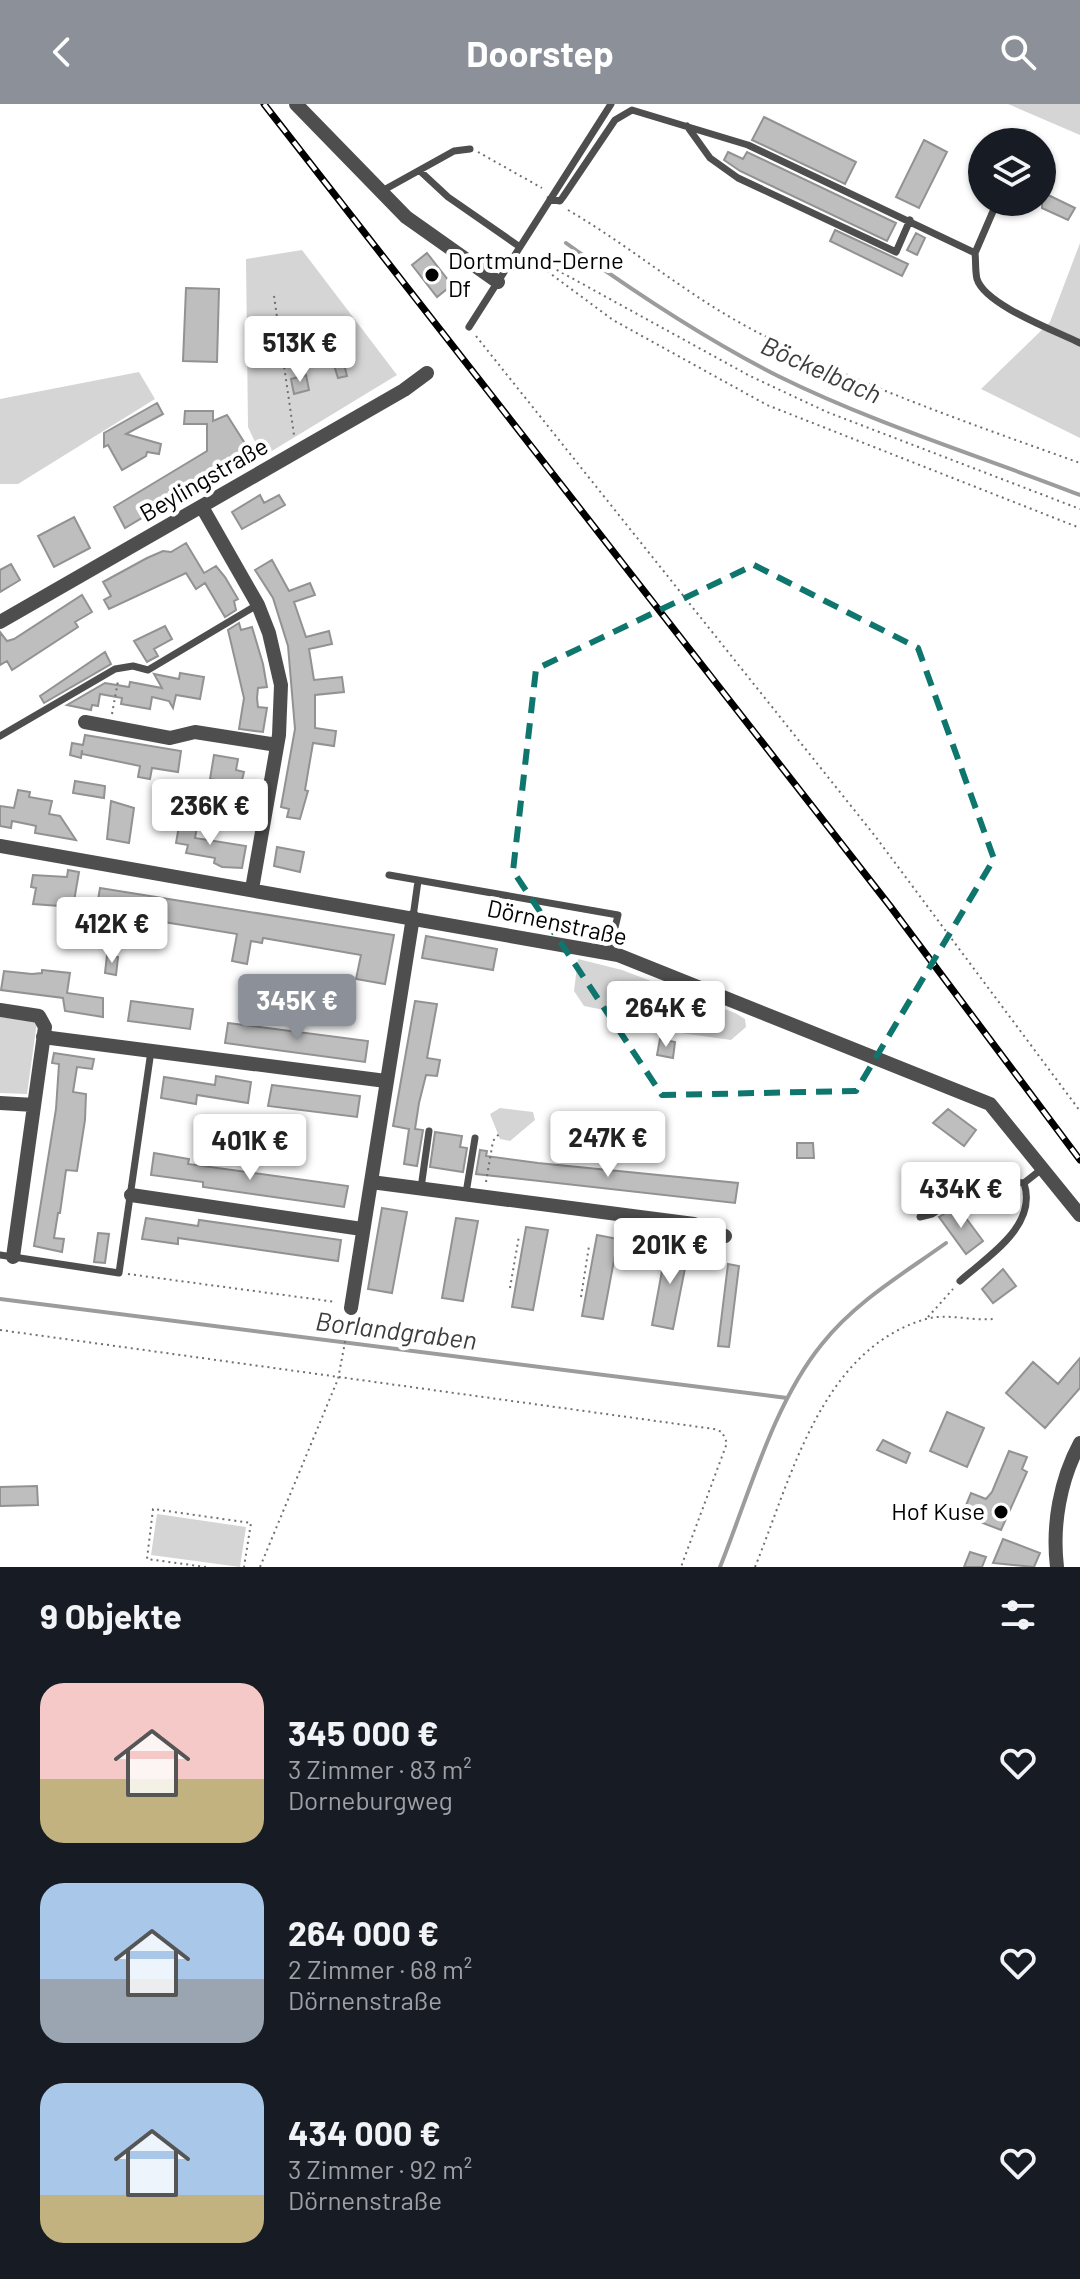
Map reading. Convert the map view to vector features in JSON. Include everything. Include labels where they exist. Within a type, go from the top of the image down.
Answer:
[{"type":"street","points":[[296,104],[406,217],[498,282]]},
{"type":"street","name":"Beylingstraße","points":[[0,622],[297,452],[427,373]]},
{"type":"street","points":[[202,507],[258,605],[269,633],[281,685],[277,745],[252,889]]},
{"type":"street","points":[[85,722],[170,738],[195,732],[277,745]]},
{"type":"street","name":"Dörnenstraße","points":[[0,846],[609,953],[990,1104],[1080,1215]]},
{"type":"street","points":[[351,1306],[413,917]]},
{"type":"street","points":[[0,1010],[44,1019],[34,1105],[6,1256]]},
{"type":"street","points":[[43,1037],[386,1081]]},
{"type":"street","points":[[0,1103],[34,1105]]},
{"type":"street","points":[[371,1182],[694,1224],[725,1236]]},
{"type":"street","points":[[131,1195],[362,1229]]},
{"type":"street","points":[[1057,1567],[1059,1507],[1072,1459],[1080,1443]]},
{"type":"lane","points":[[469,327],[611,104]]},
{"type":"lane","points":[[552,196],[560,201],[615,120],[632,110],[748,145],[975,253]]},
{"type":"lane","points":[[687,126],[710,158],[738,178],[896,252],[910,220]]},
{"type":"lane","points":[[380,192],[454,151],[470,149]]},
{"type":"lane","points":[[420,171],[448,197],[519,248]]},
{"type":"lane","points":[[991,216],[975,253],[978,281],[991,295],[1080,343]]},
{"type":"lane","points":[[0,736],[121,668],[133,666],[148,670],[258,605]]},
{"type":"lane","points":[[389,875],[618,915],[609,953]]},
{"type":"lane","points":[[413,917],[418,881]]},
{"type":"lane","points":[[6,1256],[119,1273],[151,1051]]},
{"type":"lane","points":[[421,1188],[429,1131]]},
{"type":"lane","points":[[466,1193],[475,1138]]},
{"type":"lane","points":[[920,1217],[932,1214],[986,1180],[1024,1183],[1043,1168]]},
{"type":"lane","points":[[960,1281],[1019,1226],[1028,1197],[1024,1183]]},
{"type":"path","points":[[470,149],[552,196],[742,324],[873,384],[1080,463]]},
{"type":"path","points":[[519,248],[613,320],[767,405],[1080,528]]},
{"type":"path","points":[[539,264],[548,265],[750,376],[827,412],[1080,509]]},
{"type":"path","points":[[274,296],[297,452]]},
{"type":"path","points":[[469,327],[875,836],[1080,1111]]},
{"type":"path","points":[[110,727],[121,668]]},
{"type":"path","points":[[484,1196],[493,1141],[499,1134]]},
{"type":"path","points":[[510,1288],[519,1236]]},
{"type":"path","points":[[581,1297],[589,1246]]},
{"type":"path","points":[[119,1273],[351,1306]]},
{"type":"path","points":[[755,1567],[820,1412],[839,1383],[861,1357],[928,1318],[960,1281]]},
{"type":"path","points":[[928,1318],[993,1319]]},
{"type":"path","points":[[260,1567],[338,1379],[348,1326]]},
{"type":"path","points":[[0,1330],[338,1379],[708,1427],[722,1432],[727,1443],[681,1567]]},
{"type":"path","points":[[206,1567],[147,1559],[153,1509],[251,1523],[244,1567]]},
{"type":"highlighted area","points":[[754,565],[918,648],[994,859],[856,1091],[662,1095],[513,871],[536,669]]},
{"type":"shaded area","points":[[1008,104],[1080,104],[1080,135]]},
{"type":"shaded area","points":[[1080,243],[1080,438],[981,389],[1050,322]]},
{"type":"shaded area","points":[[302,250],[397,375],[262,457],[248,427],[246,259]]},
{"type":"shaded area","points":[[139,372],[155,399],[18,484],[0,484],[0,399]]},
{"type":"shaded area","points":[[578,959],[622,970],[735,1013],[745,1019],[746,1027],[731,1040],[645,1028],[625,1014],[584,1006],[574,991]]},
{"type":"shaded area","points":[[0,1017],[37,1022],[27,1094],[0,1093]]},
{"type":"shaded area","points":[[500,1108],[533,1112],[535,1120],[510,1141],[500,1139],[490,1114]]},
{"type":"shaded area","points":[[157,1514],[246,1527],[240,1567],[151,1555]]},
{"type":"building","points":[[764,117],[856,162],[845,184],[752,140]]},
{"type":"building","points":[[924,140],[947,152],[919,208],[896,197]]},
{"type":"building","points":[[728,152],[743,159],[747,152],[896,223],[887,241],[740,171],[724,160]]},
{"type":"building","points":[[1056,199],[1075,208],[1068,220],[1056,214]]},
{"type":"building","points":[[835,230],[908,264],[902,276],[830,241]]},
{"type":"building","points":[[916,233],[925,238],[917,255],[907,250]]},
{"type":"building","name":"Dortmund-Derne Df","points":[[427,253],[452,285],[437,297],[412,265]]},
{"type":"building","points":[[186,288],[219,289],[217,362],[183,361]]},
{"type":"building","points":[[339,344],[347,376],[338,378],[328,346]]},
{"type":"building","points":[[306,375],[309,390],[294,394],[291,379]]},
{"type":"building","points":[[157,403],[163,414],[126,434],[161,444],[159,454],[147,452],[146,456],[122,470],[108,445],[104,447],[104,433]]},
{"type":"building","points":[[185,411],[213,411],[213,421],[227,415],[251,453],[125,528],[114,507],[207,451],[207,424],[184,424]]},
{"type":"building","points":[[260,495],[264,503],[279,495],[285,505],[242,529],[232,512]]},
{"type":"building","points":[[74,517],[90,548],[54,567],[38,536]]},
{"type":"building","points":[[186,543],[204,573],[216,566],[225,577],[238,599],[234,601],[236,610],[225,617],[205,583],[196,589],[186,573],[109,609],[104,600],[111,596],[103,582],[147,558],[163,551],[171,552]]},
{"type":"building","points":[[272,560],[289,591],[310,583],[315,595],[294,602],[306,637],[329,631],[332,644],[309,649],[314,680],[342,677],[344,692],[315,695],[315,728],[336,731],[334,746],[313,743],[305,790],[308,791],[300,819],[287,817],[289,809],[281,807],[295,729],[288,646],[273,598],[255,570]]},
{"type":"building","points":[[11,564],[20,580],[0,592],[0,570]]},
{"type":"building","points":[[82,595],[92,612],[75,622],[78,627],[12,670],[7,661],[0,665],[0,632],[7,641],[14,639]]},
{"type":"building","points":[[239,623],[241,630],[252,627],[263,664],[267,687],[258,688],[257,698],[258,707],[267,708],[263,732],[239,729],[244,698],[228,630]]},
{"type":"building","points":[[165,626],[172,639],[154,649],[158,656],[147,662],[134,641]]},
{"type":"building","points":[[105,652],[111,664],[44,703],[40,696]]},
{"type":"building","points":[[180,673],[204,677],[200,699],[176,695],[173,708],[169,701],[152,697],[150,709],[121,704],[122,698],[100,694],[98,706],[92,705],[91,710],[67,705],[105,683],[129,687],[130,682],[162,688],[154,674],[179,679]]},
{"type":"building","points":[[85,735],[181,751],[178,772],[152,768],[150,779],[138,777],[140,766],[82,754],[82,750],[81,758],[70,755],[72,743],[83,745]]},
{"type":"building","points":[[214,755],[238,759],[236,770],[244,772],[241,784],[210,779]]},
{"type":"building","points":[[75,781],[105,786],[104,798],[73,793]]},
{"type":"building","points":[[237,788],[255,791],[252,809],[234,806]]},
{"type":"building","points":[[18,790],[30,792],[29,797],[52,801],[49,814],[60,816],[76,840],[35,833],[36,826],[12,821],[11,828],[0,826],[0,806],[14,808]]},
{"type":"building","points":[[111,801],[134,808],[129,843],[107,839]]},
{"type":"building","points":[[180,820],[198,823],[195,838],[246,846],[242,868],[222,867],[214,863],[215,858],[186,853],[188,845],[176,843]]},
{"type":"building","points":[[277,847],[304,852],[300,872],[274,866]]},
{"type":"building","points":[[68,870],[79,872],[73,907],[33,904],[36,888],[31,887],[33,875],[67,877]]},
{"type":"building","points":[[100,888],[394,935],[385,984],[356,979],[361,955],[263,938],[262,943],[251,941],[247,964],[232,961],[237,934],[164,922],[157,923],[156,931],[144,929],[145,921],[96,912]]},
{"type":"building","points":[[74,910],[92,913],[90,925],[72,922]]},
{"type":"building","points":[[426,936],[497,949],[493,970],[422,958]]},
{"type":"building","points":[[107,955],[118,957],[116,975],[105,973]]},
{"type":"building","points":[[42,970],[70,973],[67,993],[103,998],[103,1017],[65,1011],[63,998],[1,990],[4,971],[32,974],[42,973]]},
{"type":"building","points":[[131,1001],[193,1009],[190,1029],[128,1021]]},
{"type":"building","points":[[415,1001],[437,1004],[427,1058],[440,1060],[437,1076],[426,1075],[419,1103],[415,1129],[423,1130],[417,1166],[404,1164],[409,1129],[393,1126]]},
{"type":"building","points":[[228,1023],[368,1041],[365,1062],[225,1043]]},
{"type":"building","points":[[660,1039],[675,1042],[673,1058],[657,1055]]},
{"type":"building","points":[[54,1053],[94,1059],[92,1069],[77,1067],[73,1092],[86,1094],[85,1120],[77,1171],[66,1170],[58,1213],[54,1238],[64,1239],[62,1252],[34,1246],[56,1109],[59,1064],[52,1063]]},
{"type":"building","points":[[216,1076],[251,1082],[248,1103],[197,1095],[196,1104],[161,1098],[164,1077],[215,1085]]},
{"type":"building","points":[[272,1085],[360,1096],[357,1117],[268,1106]]},
{"type":"building","points":[[948,1109],[976,1130],[964,1146],[933,1123]]},
{"type":"building","points":[[435,1132],[462,1136],[460,1147],[467,1148],[463,1172],[430,1167]]},
{"type":"building","points":[[797,1143],[813,1143],[814,1158],[797,1158]]},
{"type":"building","points":[[480,1150],[487,1151],[486,1156],[538,1163],[738,1183],[735,1203],[476,1174]]},
{"type":"building","points":[[154,1153],[189,1159],[188,1164],[348,1186],[344,1207],[203,1187],[203,1182],[151,1175]]},
{"type":"building","points":[[957,1206],[983,1241],[966,1254],[939,1217]]},
{"type":"building","points":[[382,1208],[407,1212],[392,1293],[368,1289]]},
{"type":"building","points":[[146,1218],[198,1226],[199,1220],[341,1240],[338,1261],[178,1238],[178,1244],[142,1239]]},
{"type":"building","points":[[456,1218],[478,1221],[463,1301],[442,1298]]},
{"type":"building","points":[[526,1227],[548,1230],[533,1310],[512,1307]]},
{"type":"building","points":[[98,1233],[109,1234],[105,1263],[94,1262]]},
{"type":"building","points":[[597,1235],[618,1239],[603,1319],[582,1316]]},
{"type":"building","points":[[667,1244],[689,1248],[673,1329],[652,1325]]},
{"type":"building","points":[[728,1264],[739,1266],[729,1347],[718,1346]]},
{"type":"building","points":[[1003,1269],[1016,1286],[993,1303],[982,1289]]},
{"type":"building","points":[[1080,1358],[1080,1388],[1045,1428],[1006,1393],[1033,1362],[1058,1384]]},
{"type":"building","points":[[947,1412],[984,1428],[967,1467],[930,1451]]},
{"type":"building","points":[[883,1440],[910,1453],[906,1463],[877,1450]]},
{"type":"building","points":[[1009,1451],[1027,1457],[1022,1469],[1027,1472],[1001,1530],[962,1515],[971,1493],[986,1499],[992,1492]]},
{"type":"building","points":[[37,1486],[38,1505],[0,1506],[0,1487]]},
{"type":"building","points":[[1003,1539],[1040,1553],[1034,1567],[993,1563]]},
{"type":"building","points":[[970,1552],[986,1557],[982,1567],[964,1567]]},
{"type":"waterway","name":"Böckelbach","points":[[566,243],[669,314],[778,376],[890,424],[1080,495]]},
{"type":"waterway","points":[[720,1567],[776,1422],[805,1368],[849,1315],[880,1289],[946,1243]]},
{"type":"waterway","name":"Borlandgraben","points":[[0,1299],[787,1398]]},
{"type":"railway","points":[[264,104],[890,906],[1080,1160]]},
{"type":"place","name":"Dortmund-Derne Df","points":[[432,275]]},
{"type":"place","name":"Hof Kuse","points":[[1001,1512]]}]
